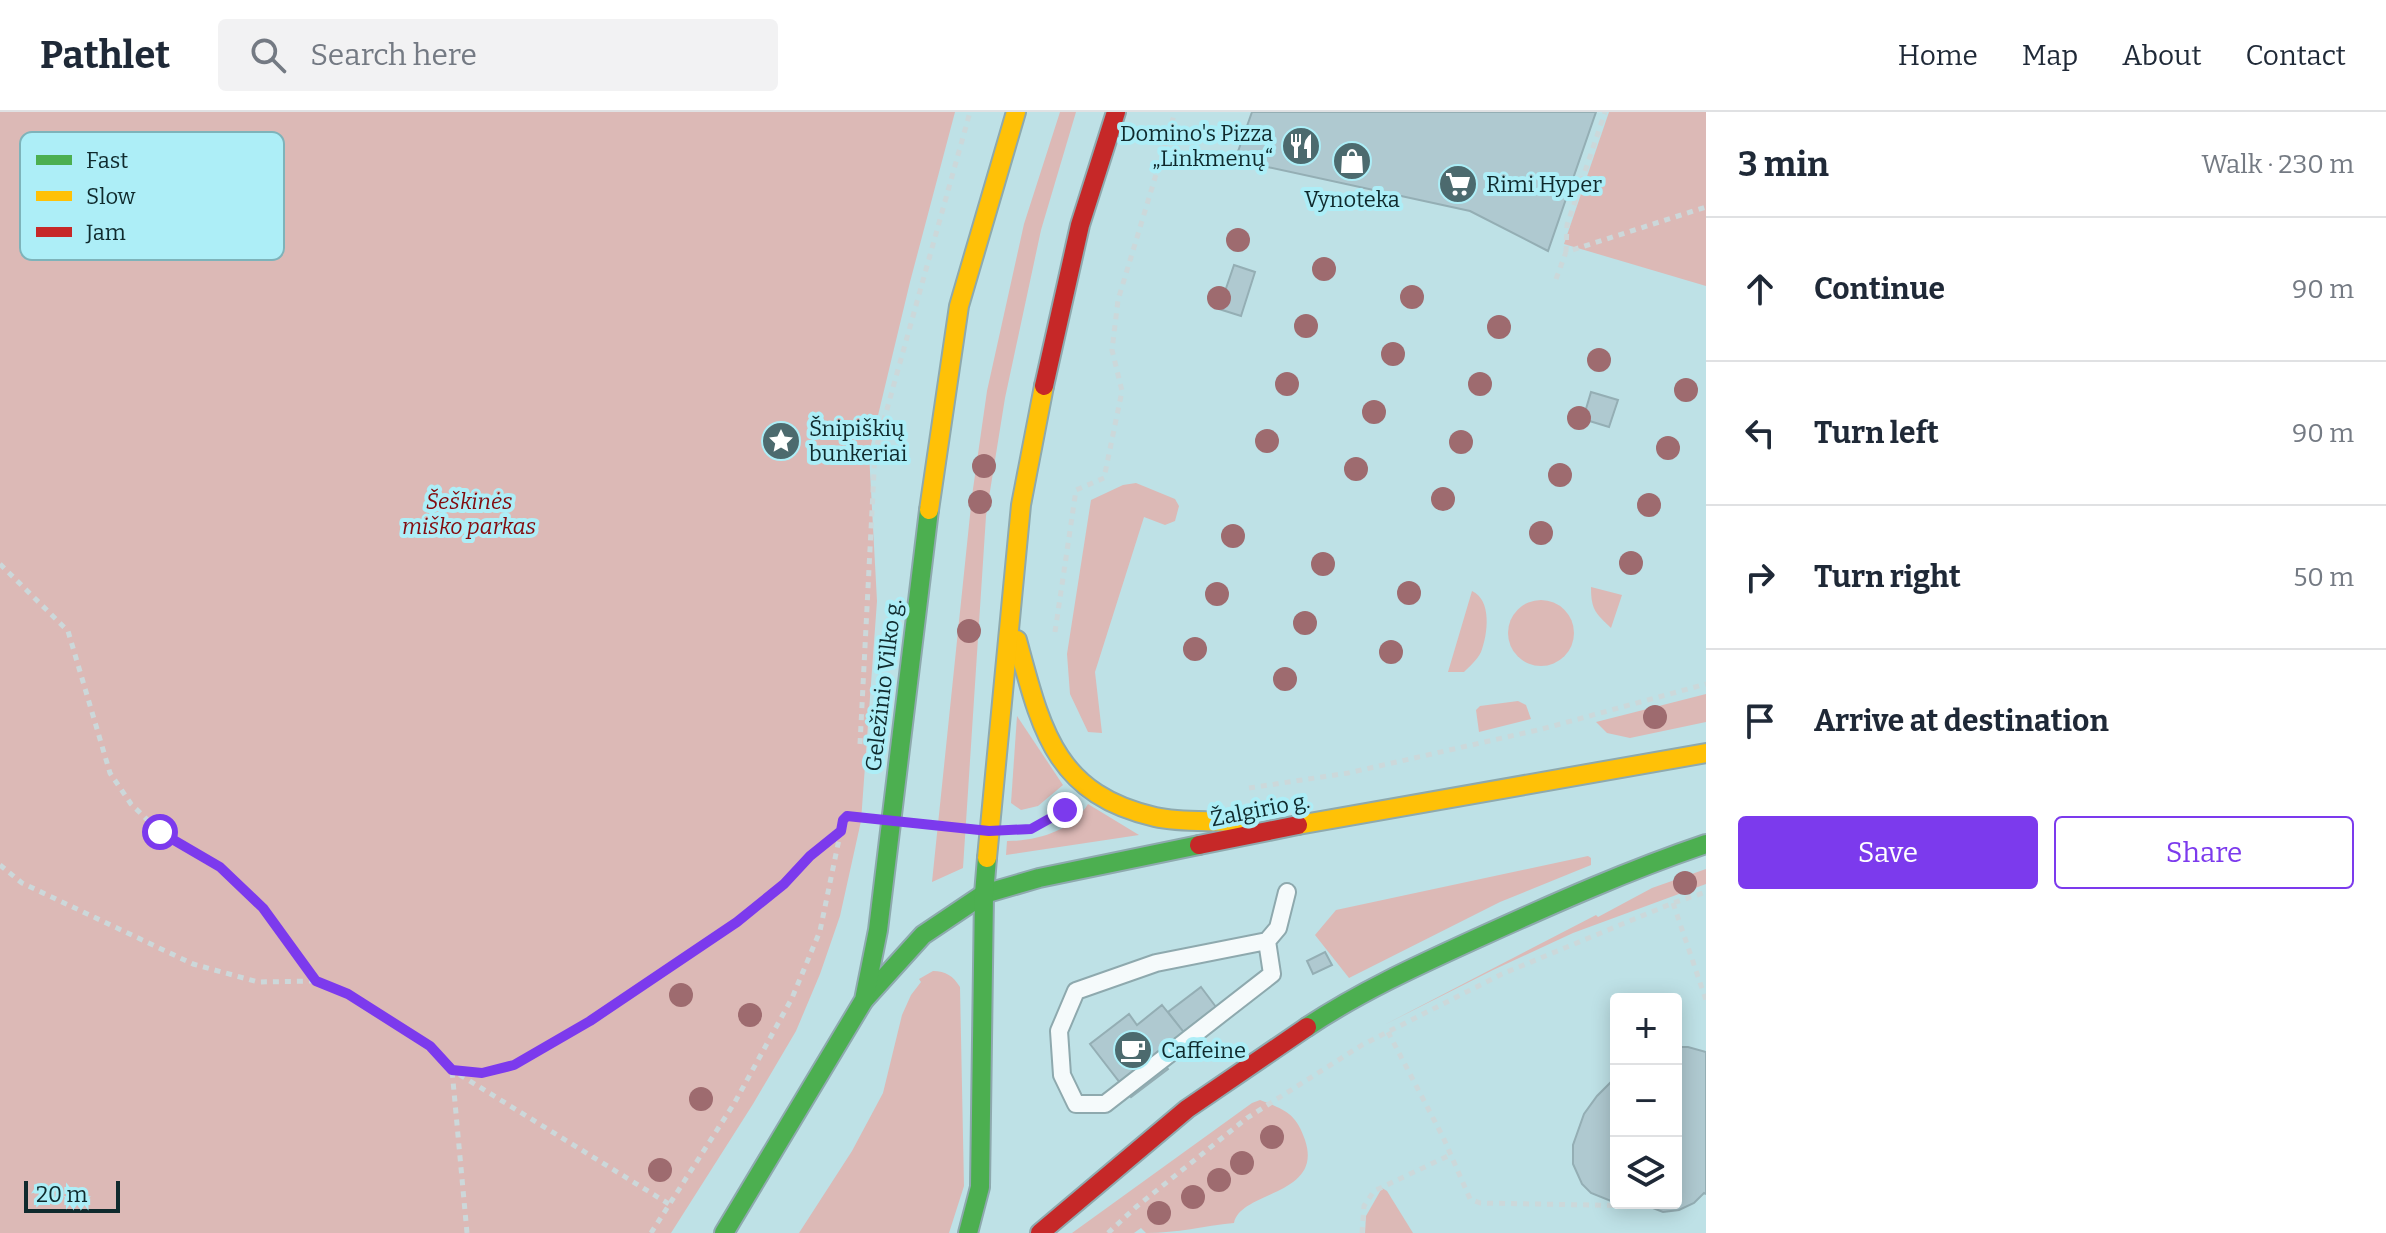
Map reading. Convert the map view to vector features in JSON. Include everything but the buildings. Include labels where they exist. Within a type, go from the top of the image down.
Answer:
[{"type":"main road","name":"Geležinio Vilko g.","points":[[724,1233],[864,1000],[878,930],[937,447],[959,306],[1016,112]]},
{"type":"main road","points":[[968,1233],[980,1187],[984,894],[1021,505],[1048,363],[1080,225],[1116,112]]},
{"type":"main road","points":[[1010,614],[1038,717],[1054,752],[1084,788],[1119,806],[1156,818],[1298,825]]},
{"type":"main road","name":"Žalgirio g.","points":[[864,1000],[923,935],[984,894],[1039,878],[1298,825],[1706,753]]},
{"type":"main road","points":[[1040,1233],[1187,1109],[1337,1007],[1440,955],[1571,895],[1706,844]]},
{"type":"lane","points":[[1267,941],[1272,974],[1105,1104],[1076,1104],[1062,1075],[1059,1031],[1076,991],[1156,963],[1267,941],[1278,928],[1287,892]]},
{"type":"path","points":[[859,753],[875,452],[970,112]]},
{"type":"path","points":[[1055,632],[1076,490],[1104,478],[1117,422],[1122,391],[1112,350],[1118,300],[1175,112]]},
{"type":"path","points":[[1556,279],[1566,252],[1567,225],[1605,112]]},
{"type":"path","points":[[1566,252],[1706,207]]},
{"type":"path","points":[[0,564],[68,631],[110,773],[131,804],[160,832],[220,867],[263,908],[316,981]]},
{"type":"path","points":[[1246,788],[1348,773],[1542,729],[1706,684]]},
{"type":"path","points":[[651,1233],[735,1102],[792,998],[820,931],[843,820],[847,816],[989,831],[1031,829],[1065,810],[1084,788]]},
{"type":"path","points":[[452,1070],[482,1073],[514,1065],[590,1021],[737,922],[841,831]]},
{"type":"path","points":[[0,865],[22,883],[193,964],[258,982],[316,981],[348,994],[430,1046],[452,1070],[669,1204]]},
{"type":"path","points":[[1108,1233],[1247,1118],[1362,1045],[1502,974],[1706,892]]},
{"type":"path","points":[[1673,903],[1706,1000]]},
{"type":"path","points":[[1388,1032],[1470,1199],[1480,1203],[1610,1205]]},
{"type":"path","points":[[452,1070],[467,1233]]},
{"type":"path","points":[[1362,1233],[1364,1206],[1374,1191],[1450,1155]]},
{"type":"green space","name":"Šeškinės miško parkas","points":[[0,112],[955,112],[869,453],[877,601],[861,821],[840,916],[796,1031],[671,1233],[0,1233]]},
{"type":"green space","points":[[1060,112],[1076,112],[1041,230],[1005,398],[986,516],[963,868],[932,882],[972,496],[987,391],[1024,224]]},
{"type":"green space","points":[[1609,112],[1706,112],[1706,286],[1564,244]]},
{"type":"green space","points":[[1136,483],[1175,499],[1179,506],[1175,521],[1165,525],[1144,517],[1095,672],[1102,733],[1088,732],[1070,694],[1067,654],[1091,500],[1123,485]]},
{"type":"green space","points":[[1591,587],[1622,595],[1611,628],[1595,610]]},
{"type":"green space","points":[[1472,591],[1483,602],[1487,618],[1481,652],[1464,672],[1448,672]]},
{"type":"green space","points":[[1534,600],[1548,600],[1560,605],[1569,614],[1574,633],[1572,646],[1565,657],[1548,666],[1534,666],[1522,661],[1513,652],[1508,640],[1508,626],[1513,614],[1522,605]]},
{"type":"green space","points":[[1706,694],[1706,722],[1630,738],[1607,733],[1596,722]]},
{"type":"green space","points":[[1518,701],[1526,705],[1531,719],[1479,732],[1476,710],[1480,706]]},
{"type":"green space","points":[[1017,716],[1063,785],[1038,806],[1021,810],[1011,803]]},
{"type":"green space","points":[[1088,804],[1139,835],[1006,855],[1007,841],[1053,833],[1073,821]]},
{"type":"green space","points":[[1588,856],[1591,865],[1500,902],[1349,978],[1315,935],[1336,910]]},
{"type":"green space","points":[[1706,869],[1706,884],[1573,933],[1384,1025],[1596,915],[1598,917],[1652,888]]},
{"type":"green space","points":[[933,971],[949,975],[960,987],[964,1186],[949,1233],[799,1233],[852,1151],[883,1093],[902,1015],[921,982],[919,979]]},
{"type":"green space","points":[[1260,1100],[1288,1114],[1302,1131],[1308,1158],[1303,1172],[1292,1182],[1250,1204],[1234,1223],[1158,1233],[1146,1233],[1141,1228],[1134,1233],[1072,1233],[1252,1103]]},
{"type":"green space","points":[[1382,1188],[1387,1191],[1413,1233],[1365,1233],[1366,1216]]},
{"type":"traffic: fast","points":[[724,1233],[864,1000],[878,930],[929,510]]},
{"type":"traffic: fast","points":[[1307,1027],[1370,990],[1458,947],[1592,888],[1706,844]]},
{"type":"traffic: fast","points":[[865,999],[923,935],[984,894],[1039,878],[1199,845]]},
{"type":"traffic: fast","points":[[968,1233],[980,1187],[987,858]]},
{"type":"traffic: slow","points":[[929,510],[959,306],[1016,112]]},
{"type":"traffic: slow","points":[[987,858],[1021,505],[1044,386]]},
{"type":"traffic: slow","points":[[1017,640],[1034,702],[1057,753],[1073,774],[1094,792],[1121,806],[1155,817],[1235,822]]},
{"type":"traffic: slow","points":[[1298,825],[1706,753]]},
{"type":"traffic: jam","points":[[1044,386],[1080,225],[1116,112]]},
{"type":"traffic: jam","points":[[1199,845],[1298,825]]},
{"type":"traffic: jam","points":[[1040,1233],[1187,1109],[1307,1027]]},
{"type":"place","name":"Domino's Pizza „Linkmenų“","points":[[1301,146]]},
{"type":"place","name":"Vynoteka","points":[[1352,161]]},
{"type":"place","name":"Rimi Hyper","points":[[1458,184]]},
{"type":"place","name":"Šnipiškių bunkeriai","points":[[781,441]]},
{"type":"place","name":"Caffeine","points":[[1133,1050]]},
{"type":"route","points":[[160,832],[220,867],[263,908],[316,981],[348,994],[430,1046],[452,1070],[482,1073],[514,1065],[590,1021],[737,922],[841,831],[847,816],[989,831],[1031,829],[1065,810]]}]
